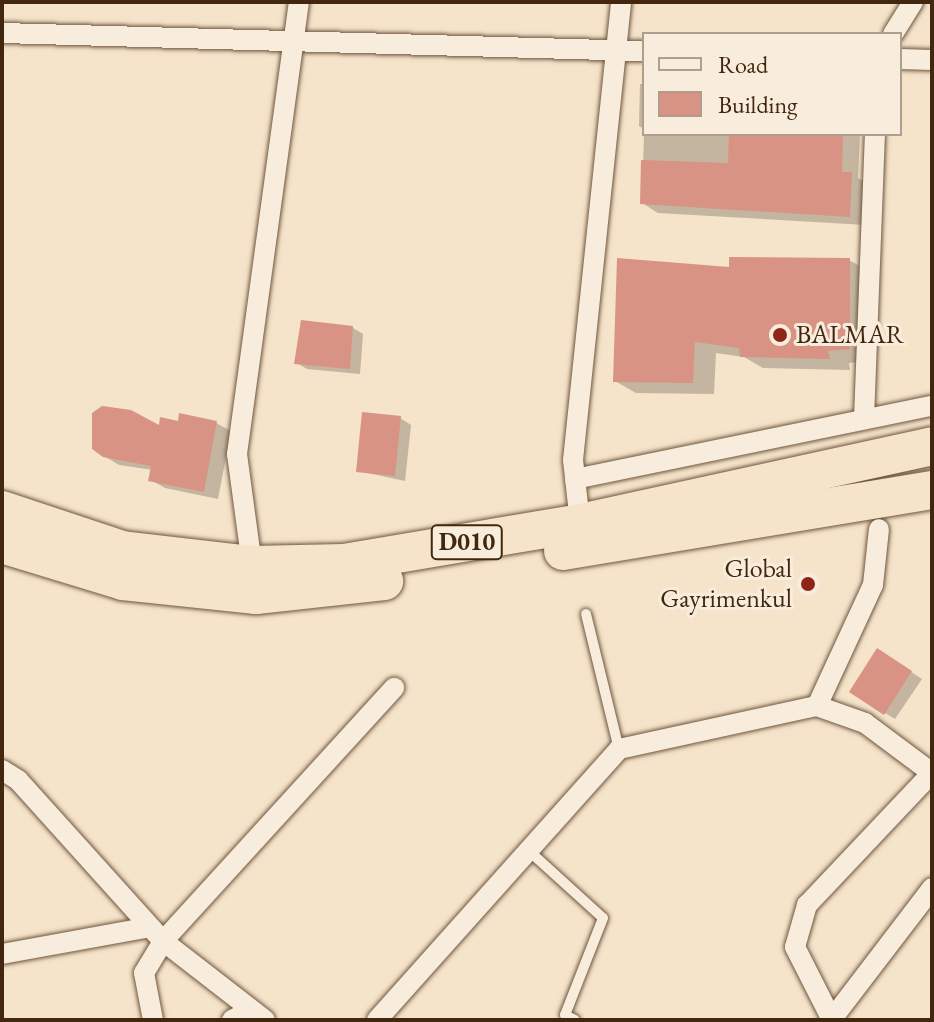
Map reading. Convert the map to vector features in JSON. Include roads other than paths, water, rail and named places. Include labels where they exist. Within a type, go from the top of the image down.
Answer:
[{"type":"highway","name":"D010","points":[[2,510],[122,550],[252,565],[344,563],[580,523],[932,446]]},
{"type":"highway","name":"D010","points":[[2,544],[123,581],[256,595],[322,592],[932,490]]},
{"type":"street","points":[[252,565],[237,454],[299,2]]},
{"type":"street","points":[[580,523],[573,460],[621,2]]},
{"type":"street","points":[[894,32],[913,2]]},
{"type":"street","points":[[2,33],[295,38],[642,51]]},
{"type":"street","points":[[902,59],[932,60]]},
{"type":"street","points":[[864,419],[875,136]]},
{"type":"street","points":[[575,479],[932,406]]},
{"type":"street","points":[[817,706],[873,585],[879,529]]},
{"type":"street","points":[[153,1020],[144,973],[157,934],[394,688]]},
{"type":"street","points":[[377,1020],[619,749],[817,706],[865,723],[932,773],[807,905],[795,947],[832,1020],[932,888]]},
{"type":"street","points":[[2,770],[18,780],[157,934],[258,1015]]},
{"type":"street","points":[[2,954],[157,934]]},
{"type":"street","points":[[232,1020],[258,1015]]},
{"type":"lane","points":[[586,614],[619,749]]},
{"type":"lane","points":[[528,850],[603,918],[565,1015],[575,1020]]},
{"type":"place","name":"BALMAR","points":[[780,335]]},
{"type":"place","name":"Global Gayrimenkul","points":[[808,584]]}]
